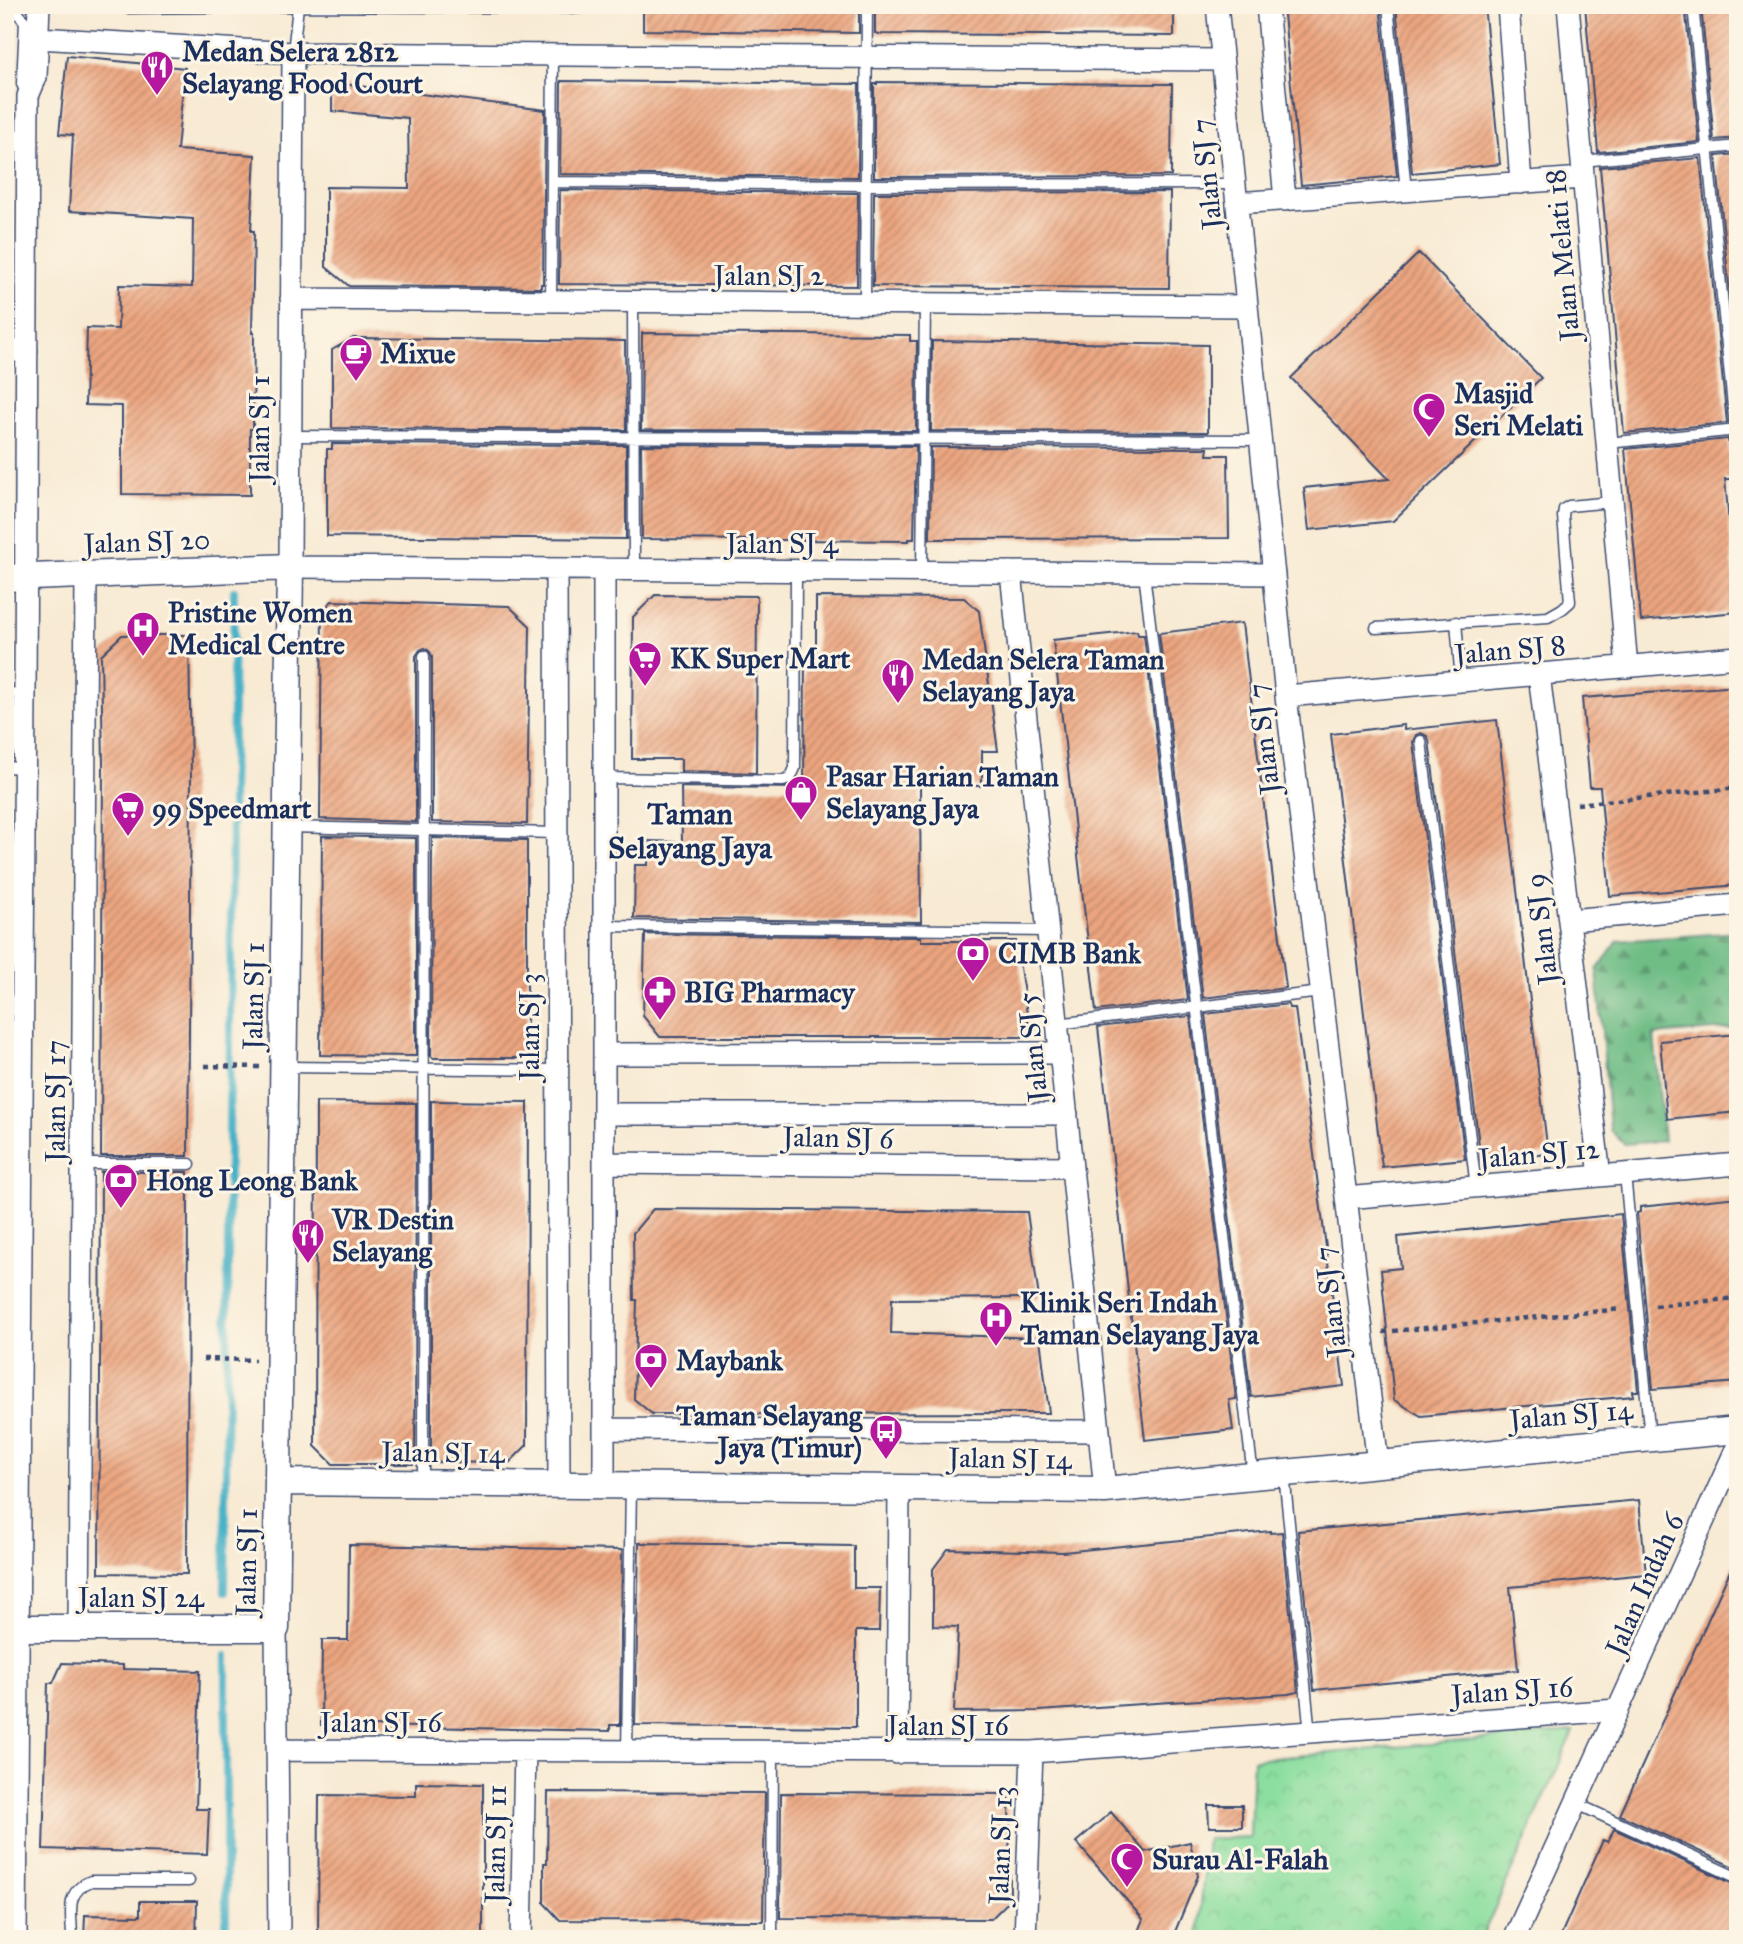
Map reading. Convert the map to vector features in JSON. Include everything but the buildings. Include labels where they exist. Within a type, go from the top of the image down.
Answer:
[{"type":"street","name":"Jalan SJ 17","points":[[16,1939],[11,1820],[18,1160],[16,578],[27,351],[28,96],[36,77],[39,5]]},
{"type":"street","name":"Jalan SJ 7","points":[[1217,5],[1286,696],[1378,1464]]},
{"type":"street","points":[[1266,5],[1285,200]]},
{"type":"street","points":[[1508,5],[1521,183]]},
{"type":"street","name":"Jalan Melati 18","points":[[1568,5],[1627,667]]},
{"type":"street","points":[[38,38],[293,53],[1222,60]]},
{"type":"street","name":"Jalan SJ 1","points":[[279,1939],[276,1629],[290,567],[293,53]]},
{"type":"street","points":[[5,140],[28,143]]},
{"type":"street","points":[[1236,193],[1285,200],[1521,183],[1582,169]]},
{"type":"street","name":"Jalan SJ 2","points":[[291,299],[1247,306]]},
{"type":"street","points":[[5,351],[27,351]]},
{"type":"street","name":"Jalan SJ 20","points":[[16,578],[290,567]]},
{"type":"street","name":"Jalan SJ 4","points":[[290,567],[1274,574]]},
{"type":"street","name":"Jalan SJ 3","points":[[556,569],[559,1485]]},
{"type":"street","points":[[604,569],[604,1485]]},
{"type":"street","name":"Jalan SJ 5","points":[[1011,572],[1105,1490]]},
{"type":"street","name":"Jalan SJ 17","points":[[79,1628],[86,575]]},
{"type":"street","name":"Jalan SJ 8","points":[[1286,696],[1738,657]]},
{"type":"street","name":"Jalan SJ 9","points":[[1539,674],[1600,1176]]},
{"type":"street","points":[[1569,920],[1738,905]]},
{"type":"street","points":[[604,1054],[1060,1054]]},
{"type":"street","points":[[604,1114],[1067,1114]]},
{"type":"street","name":"Jalan SJ 6","points":[[604,1163],[1072,1167]]},
{"type":"street","name":"Jalan SJ 12","points":[[1346,1198],[1738,1164]]},
{"type":"street","points":[[604,1429],[1099,1431]]},
{"type":"street","name":"Jalan SJ 14","points":[[278,1482],[1105,1490],[1738,1430]]},
{"type":"street","name":"Jalan Indah 6","points":[[1514,1939],[1738,1445]]},
{"type":"street","points":[[897,1753],[899,1488]]},
{"type":"street","name":"Jalan SJ 24","points":[[12,1628],[276,1629]]},
{"type":"street","name":"Jalan SJ 16","points":[[278,1750],[1032,1752],[1617,1710]]},
{"type":"street","name":"Jalan SJ 11","points":[[521,1939],[525,1751]]},
{"type":"street","name":"Jalan SJ 13","points":[[1025,1939],[1032,1752]]},
{"type":"lane","points":[[12,5],[25,22],[22,84],[28,96]]},
{"type":"lane","points":[[122,5],[127,8],[580,8],[582,5]]},
{"type":"lane","points":[[865,304],[867,5]]},
{"type":"lane","points":[[1388,5],[1406,191]]},
{"type":"lane","points":[[1693,5],[1738,456]]},
{"type":"lane","points":[[293,53],[298,6]]},
{"type":"lane","points":[[551,301],[553,55]]},
{"type":"lane","points":[[1582,169],[1738,146]]},
{"type":"lane","points":[[552,182],[1236,193]]},
{"type":"lane","points":[[633,302],[634,569]]},
{"type":"lane","points":[[922,572],[925,304]]},
{"type":"lane","points":[[1607,443],[1736,430]]},
{"type":"lane","points":[[291,436],[1261,440]]},
{"type":"lane","points":[[1376,628],[1548,617],[1570,602],[1564,509],[1569,506],[1612,502]]},
{"type":"lane","points":[[604,778],[790,779],[795,768],[796,571]]},
{"type":"lane","points":[[1144,573],[1253,1476]]},
{"type":"lane","points":[[1456,622],[1461,681]]},
{"type":"lane","points":[[423,1484],[424,656]]},
{"type":"lane","points":[[1421,741],[1476,1187]]},
{"type":"lane","points":[[287,827],[557,833]]},
{"type":"lane","points":[[604,926],[1048,931]]},
{"type":"lane","points":[[1057,1024],[1321,992]]},
{"type":"lane","points":[[284,1067],[557,1070]]},
{"type":"lane","points":[[82,1164],[190,1164]]},
{"type":"lane","points":[[1625,1174],[1650,1438]]},
{"type":"lane","points":[[1284,1473],[1310,1734]]},
{"type":"lane","points":[[627,1752],[631,1485]]},
{"type":"lane","points":[[772,1939],[773,1753]]},
{"type":"lane","points":[[1575,1803],[1738,1878]]},
{"type":"lane","points":[[72,1939],[72,1898],[78,1886],[91,1881],[189,1881]]},
{"type":"path","points":[[1555,806],[1738,788]]},
{"type":"path","points":[[205,1066],[246,1066]]},
{"type":"path","points":[[1362,1334],[1738,1298]]},
{"type":"path","points":[[203,1359],[245,1359]]},
{"type":"green space","points":[[1738,932],[1738,1028],[1654,1035],[1664,1141],[1624,1144],[1610,1130],[1597,970],[1618,941]]},
{"type":"green space","points":[[1574,1731],[1481,1939],[1198,1939],[1207,1839],[1250,1837],[1253,1760]]},
{"type":"waterway","points":[[225,1592],[234,591]]},
{"type":"waterway","points":[[226,1656],[226,1939]]},
{"type":"place","name":"Medan Selera 2812 Selayang Food Court","points":[[157,97]]},
{"type":"place","name":"Mixue","points":[[356,383]]},
{"type":"place","name":"Masjid Seri Melati","points":[[1429,439]]},
{"type":"place","name":"Pristine Women Medical Centre","points":[[143,658]]},
{"type":"place","name":"KK Super Mart","points":[[645,688]]},
{"type":"place","name":"Medan Selera Taman Selayang Jaya","points":[[898,705]]},
{"type":"place","name":"Pasar Harian Taman Selayang Jaya","points":[[801,822]]},
{"type":"place","name":"99 Speedmart","points":[[128,838]]},
{"type":"place","name":"CIMB Bank","points":[[973,983]]},
{"type":"place","name":"BIG Pharmacy","points":[[660,1022]]},
{"type":"place","name":"Hong Leong Bank","points":[[121,1210]]},
{"type":"place","name":"VR Destin Selayang","points":[[308,1265]]},
{"type":"place","name":"Klinik Seri Indah Taman Selayang Jaya","points":[[996,1348]]},
{"type":"place","name":"Maybank","points":[[651,1390]]},
{"type":"place","name":"Taman Selayang Jaya (Timur)","points":[[886,1461]]},
{"type":"place","name":"Surau Al-Falah","points":[[1127,1889]]},
{"type":"district","name":"Taman Selayang Jaya","points":[[690,831]]}]
